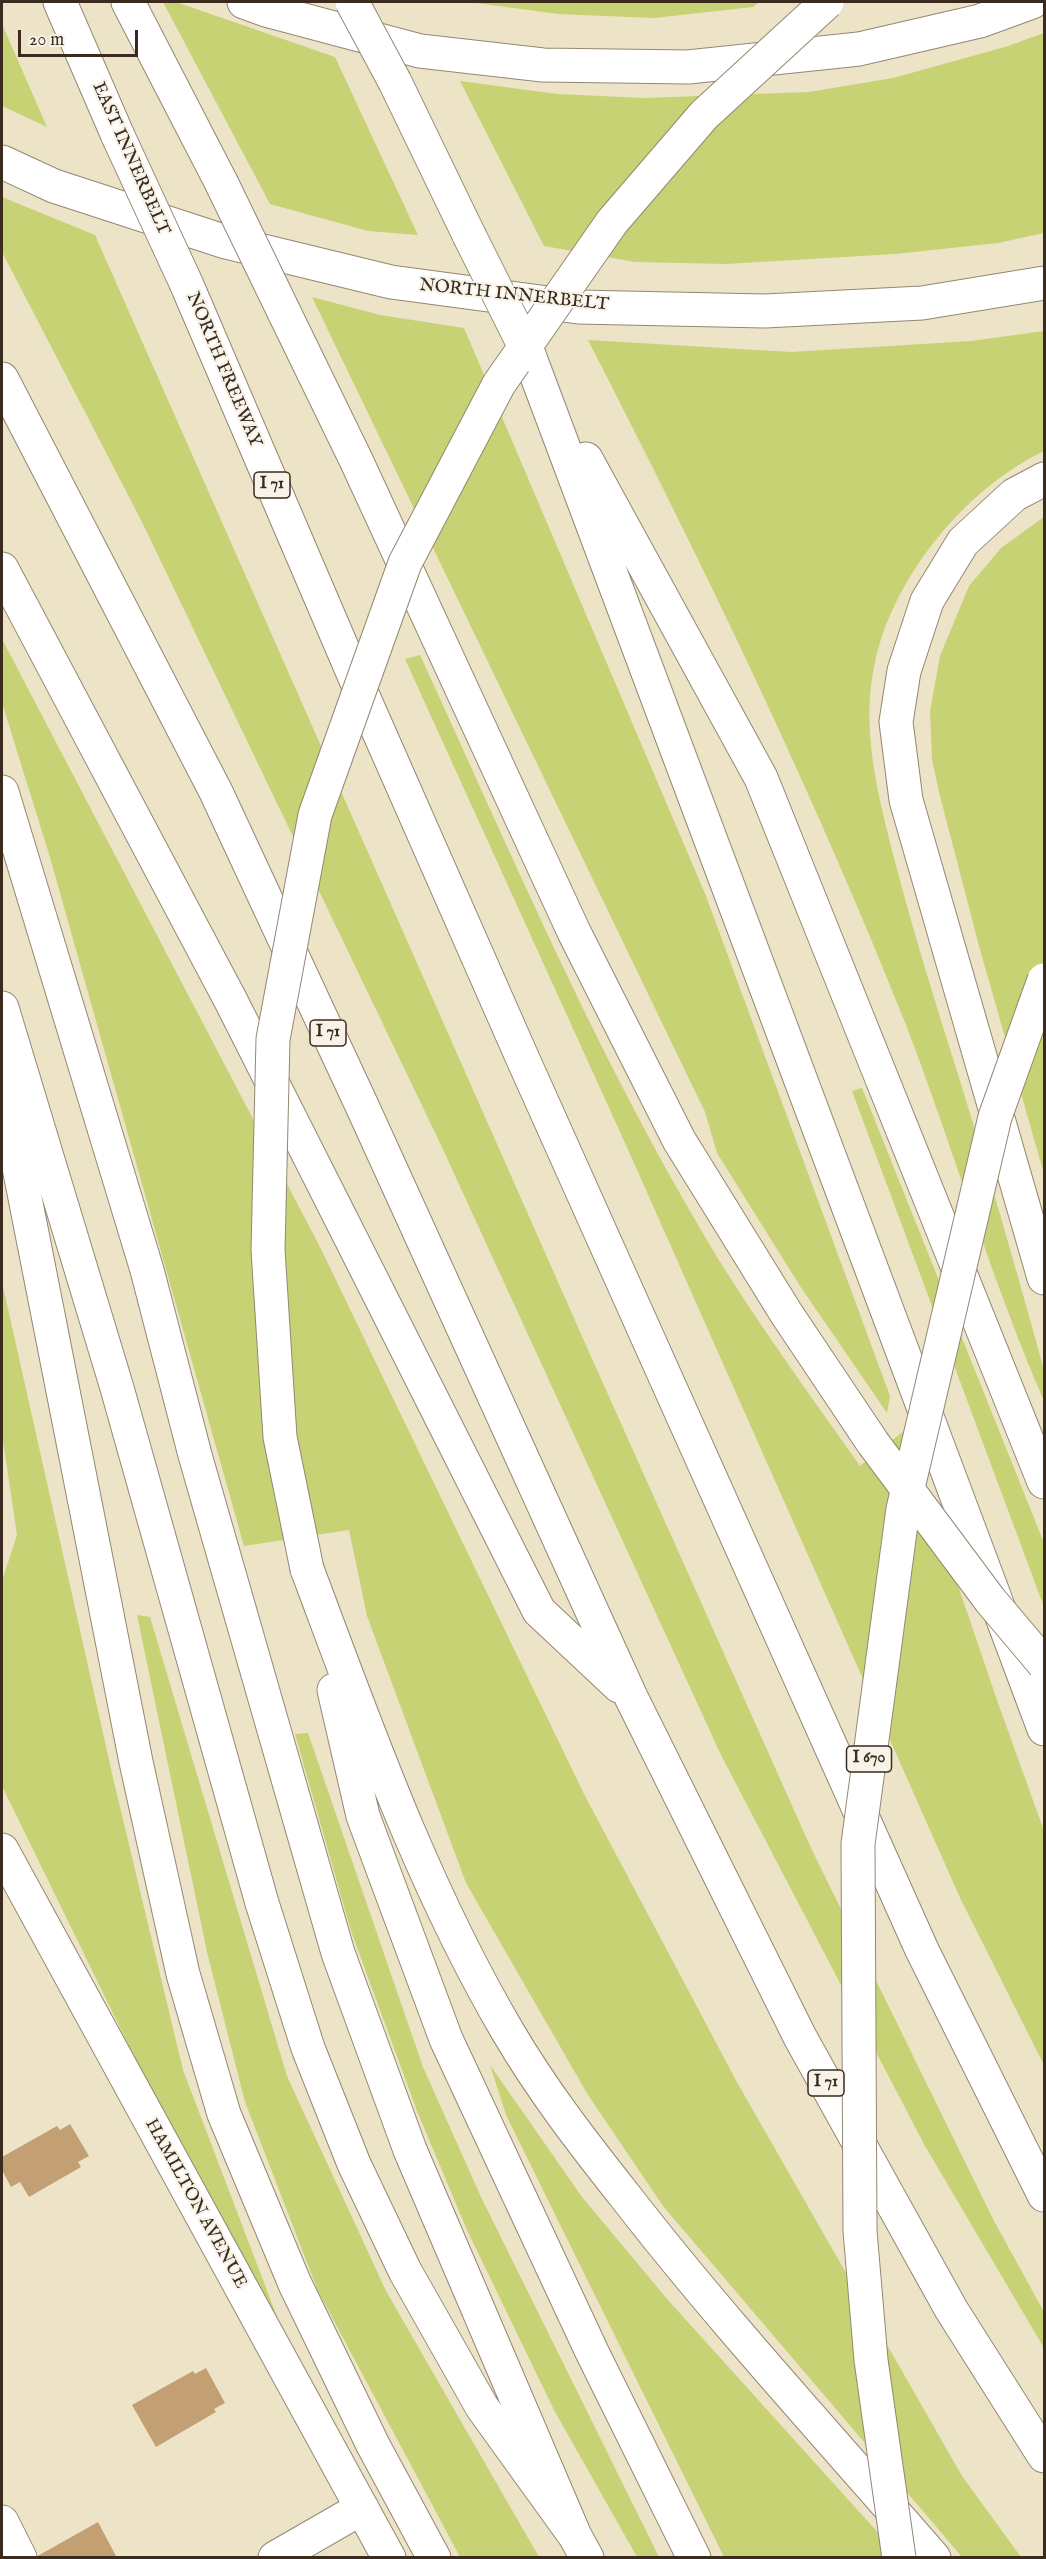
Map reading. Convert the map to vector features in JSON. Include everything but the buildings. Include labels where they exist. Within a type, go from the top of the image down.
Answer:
[{"type":"main road","name":"EAST INNERBELT","points":[[60,2],[118,136],[186,283]]},
{"type":"main road","points":[[128,2],[221,182],[356,460],[574,932],[679,1140],[786,1313],[873,1443],[990,1600],[1044,1664]]},
{"type":"main road","points":[[244,2],[266,10],[420,51],[543,65],[688,67],[859,49],[980,21],[1032,2]]},
{"type":"main road","points":[[352,2],[395,82],[529,355],[761,778],[1044,1482]]},
{"type":"main road","points":[[694,2558],[592,2352],[446,2039],[363,1815],[307,1569],[280,1437],[268,1250],[273,1039],[315,815],[405,563],[499,384],[612,222],[704,115],[827,2]]},
{"type":"main road","name":"NORTH INNERBELT","points":[[2,162],[54,186],[226,242],[391,282],[578,307],[765,311],[922,303],[1044,283]]},
{"type":"main road","name":"NORTH FREEWAY","points":[[186,283],[359,687],[912,1928],[1044,2195]]},
{"type":"main road","points":[[529,355],[1044,1729]]},
{"type":"main road","name":"I 71","points":[[2,379],[216,792],[363,1108],[631,1697],[800,2037],[951,2309],[1044,2456]]},
{"type":"main road","points":[[1044,479],[1014,495],[963,542],[927,601],[904,671],[896,722],[906,800],[1044,1278]]},
{"type":"main road","points":[[2,569],[231,1001],[539,1611],[631,1697]]},
{"type":"main road","points":[[2,792],[147,1270],[195,1455],[338,1953],[410,2150],[581,2547]]},
{"type":"main road","name":"I 670","points":[[899,2558],[871,2360],[860,2230],[858,1844],[903,1509],[995,1117],[1044,980]]},
{"type":"main road","points":[[2,1008],[117,1388],[262,1903],[308,2048],[354,2164],[405,2271],[482,2407],[581,2547]]},
{"type":"main road","points":[[2,1081],[136,1762],[183,1974],[224,2114],[295,2284],[373,2445],[434,2558]]},
{"type":"main road","points":[[307,1569],[385,1775],[449,1925],[508,2033],[567,2122],[674,2260],[934,2558]]},
{"type":"main road","name":"HAMILTON AVENUE","points":[[2,1850],[389,2558]]},
{"type":"main road","points":[[275,2558],[362,2508]]},
{"type":"main road","points":[[2,2522],[21,2558]]},
{"type":"green space","points":[[163,2],[176,2],[335,57],[418,235],[368,231],[270,204]]},
{"type":"green space","points":[[469,2],[759,2],[753,7],[654,18],[558,14]]},
{"type":"green space","points":[[2,24],[47,127],[2,106]]},
{"type":"green space","points":[[1044,33],[1044,233],[998,243],[895,254],[726,264],[635,262],[544,246],[460,81],[557,94],[645,98],[809,92],[893,78],[1005,47]]},
{"type":"green space","points":[[2,197],[95,235],[811,1848],[994,2221],[1044,2312],[1044,2348],[925,2146],[721,1755],[440,1143],[141,520],[2,252]]},
{"type":"green space","points":[[312,297],[380,315],[464,328],[706,896],[890,1396],[887,1413],[800,1286],[717,1153],[705,1112]]},
{"type":"green space","points":[[1044,331],[1044,451],[1015,467],[987,488],[961,512],[916,567],[898,598],[884,630],[875,662],[869,712],[877,786],[894,858],[1044,1370],[1044,1401],[1007,1308],[906,1025],[833,851],[715,593],[588,340],[791,352],[971,341]]},
{"type":"green space","points":[[1044,517],[1044,1174],[979,946],[940,796],[932,760],[930,711],[940,656],[969,586],[1001,548]]},
{"type":"green space","points":[[2,639],[320,1247],[584,1794],[738,2084],[962,2476],[1021,2557],[962,2557],[663,2206],[588,2095],[466,1883],[367,1616],[349,1530],[244,1546],[49,854],[2,703]]},
{"type":"green space","points":[[420,655],[582,1006],[652,1144],[709,1244],[772,1341],[860,1466],[905,1430],[1044,1831],[1044,2065],[961,1900],[630,1154],[405,659]]},
{"type":"green space","points":[[862,1088],[1044,1543],[1044,1607],[852,1091]]},
{"type":"green space","points":[[2,1282],[114,1782],[183,2070],[295,2364],[170,2130],[2,1786],[2,1581],[17,1535],[2,1434]]},
{"type":"green space","points":[[137,1615],[150,1617],[287,2076],[386,2291],[539,2557],[460,2557],[318,2291],[245,2102],[207,1952]]},
{"type":"green space","points":[[308,1733],[423,2067],[481,2197],[659,2557],[637,2557],[554,2410],[467,2230],[417,2111],[351,1931],[295,1734]]},
{"type":"green space","points":[[490,2065],[582,2197],[668,2300],[900,2557],[724,2557],[506,2115]]}]
